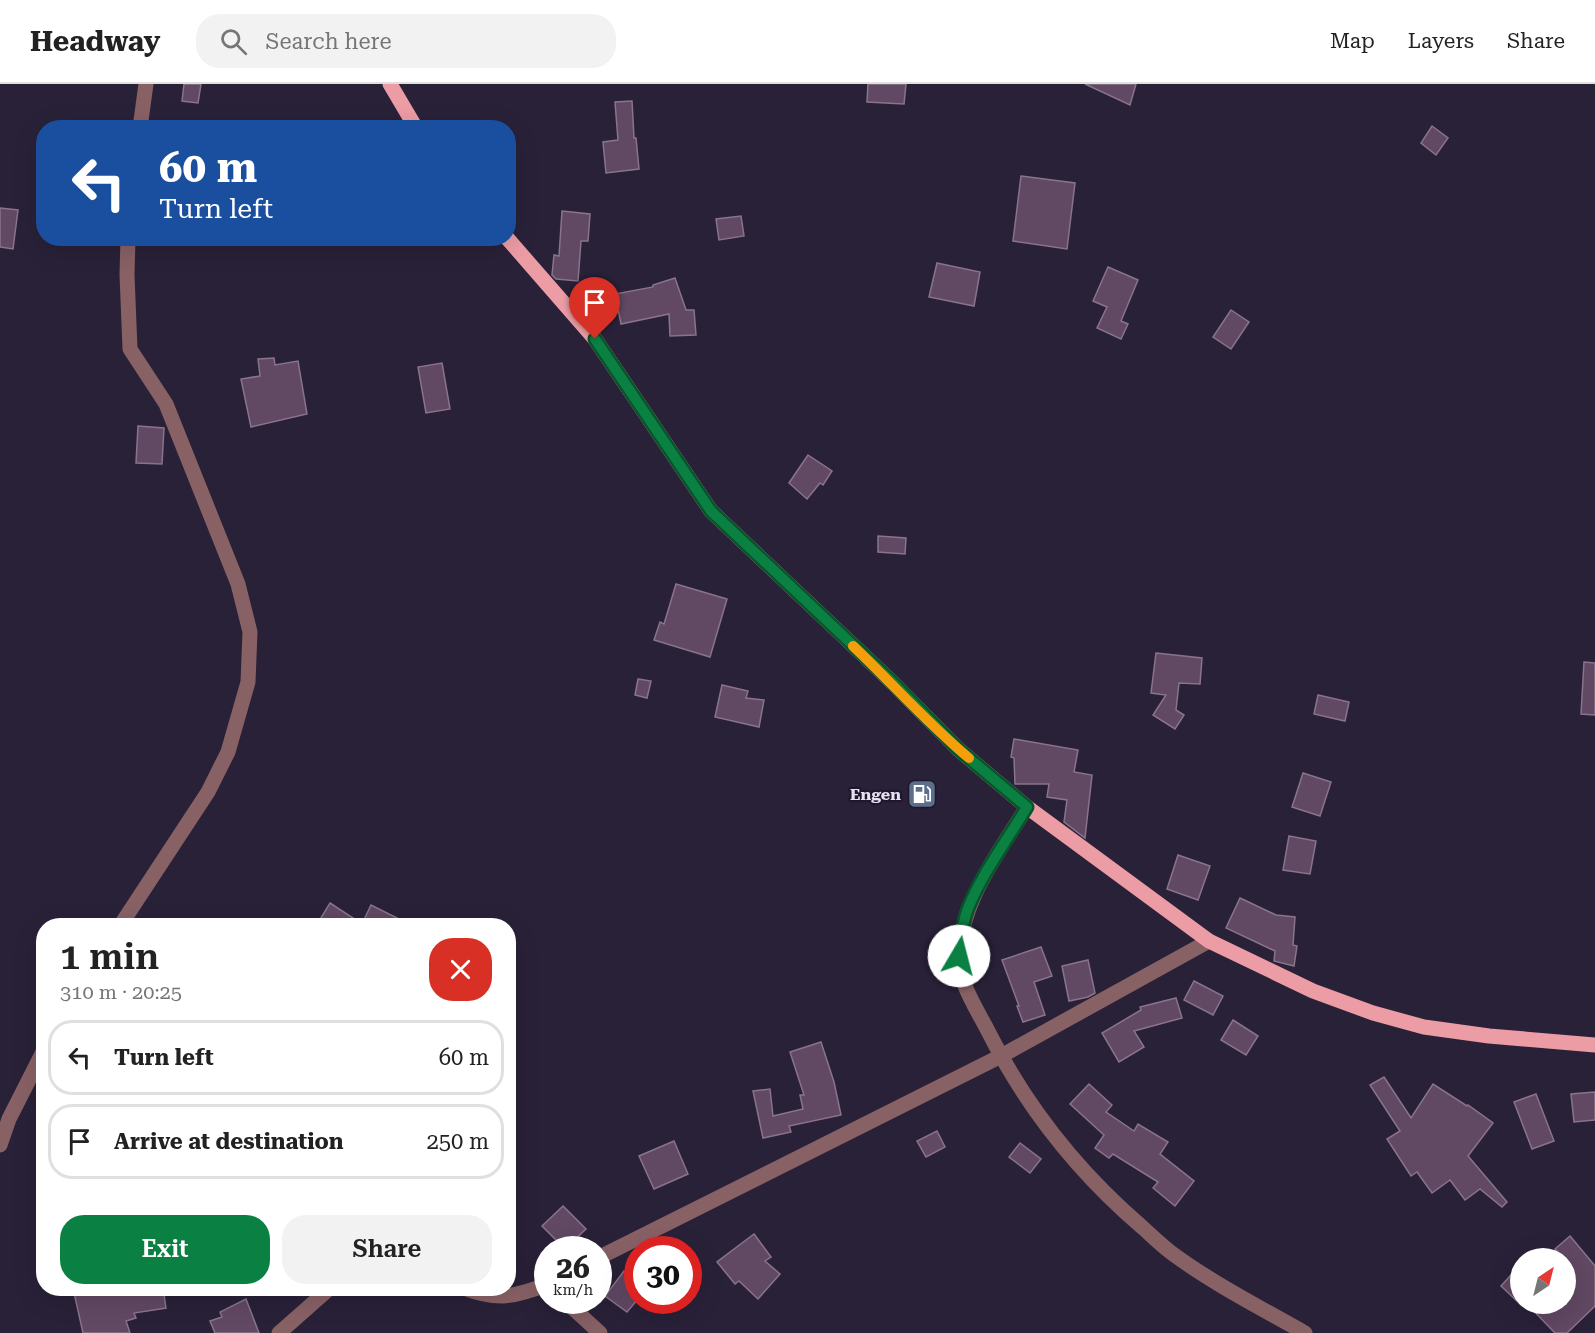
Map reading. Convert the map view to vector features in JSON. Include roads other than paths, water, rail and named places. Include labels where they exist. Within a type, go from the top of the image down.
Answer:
[{"type":"main road","points":[[390,84],[411,120]]},
{"type":"main road","points":[[514,246],[595,339],[711,511],[893,683],[949,741],[1027,807],[1209,941],[1313,991],[1383,1016],[1424,1027],[1489,1036],[1595,1045]]},
{"type":"street","points":[[141,120],[146,84]]},
{"type":"street","points":[[125,918],[208,792],[228,752],[248,682],[250,632],[238,584],[166,404],[130,350],[128,246]]},
{"type":"street","points":[[1027,807],[979,886],[967,912],[959,956],[964,984],[1001,1056],[1035,1112],[1068,1154],[1111,1200],[1173,1254],[1305,1333]]},
{"type":"street","points":[[612,1251],[1001,1056],[1209,941]]},
{"type":"street","points":[[0,1145],[9,1119],[36,1066]]},
{"type":"street","points":[[516,1294],[534,1289]]},
{"type":"street","points":[[279,1333],[321,1296]]},
{"type":"street","points":[[579,1314],[600,1333]]},
{"type":"place","name":"Engen","points":[[922,794]]}]
